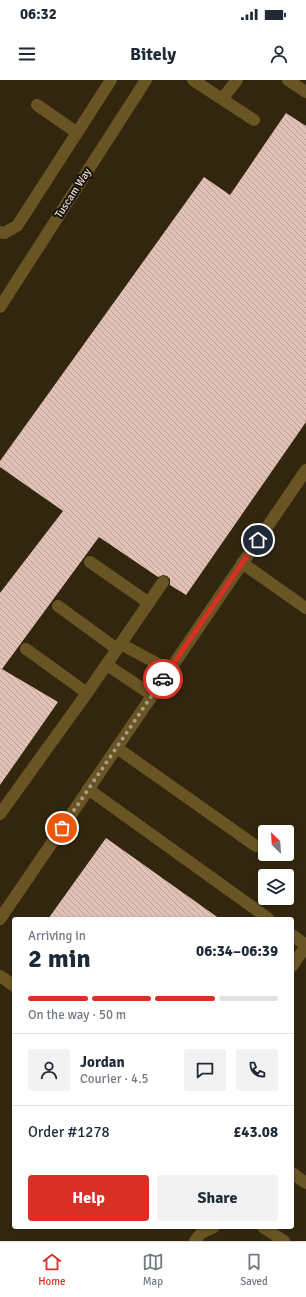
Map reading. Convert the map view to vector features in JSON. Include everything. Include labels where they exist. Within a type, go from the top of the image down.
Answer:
[{"type":"street","points":[[2,233],[17,226],[76,132],[111,80]]},
{"type":"street","name":"Tuscam Way","points":[[0,307],[146,80]]},
{"type":"street","points":[[193,80],[254,120]]},
{"type":"street","points":[[222,99],[237,80]]},
{"type":"street","points":[[288,80],[306,92]]},
{"type":"street","points":[[37,105],[76,132]]},
{"type":"street","points":[[0,919],[306,470]]},
{"type":"street","points":[[90,562],[149,603]]},
{"type":"street","points":[[242,563],[306,608]]},
{"type":"street","points":[[0,814],[88,693],[163,582]]},
{"type":"street","points":[[58,606],[119,646],[169,670]]},
{"type":"street","points":[[26,649],[88,693]]},
{"type":"street","points":[[107,665],[152,695]]},
{"type":"street","points":[[117,748],[256,846]]},
{"type":"street","points":[[88,789],[266,917]]},
{"type":"street","points":[[294,937],[306,946],[294,963]]},
{"type":"street","points":[[0,976],[12,985]]},
{"type":"street","points":[[294,1174],[306,1183]]},
{"type":"street","points":[[196,1241],[201,1233],[210,1229]]},
{"type":"street","points":[[266,1229],[284,1241]]},
{"type":"building","points":[[286,113],[306,126],[306,422],[186,595],[170,585],[170,579],[167,576],[163,575],[158,577],[99,537],[2,669],[58,702],[0,785],[0,593],[63,511],[0,467],[0,461],[204,177],[230,195]]},
{"type":"building","points":[[106,838],[217,917],[49,917]]},
{"type":"way so far","points":[[62,828],[163,679]]},
{"type":"route","points":[[163,679],[258,540]]}]
